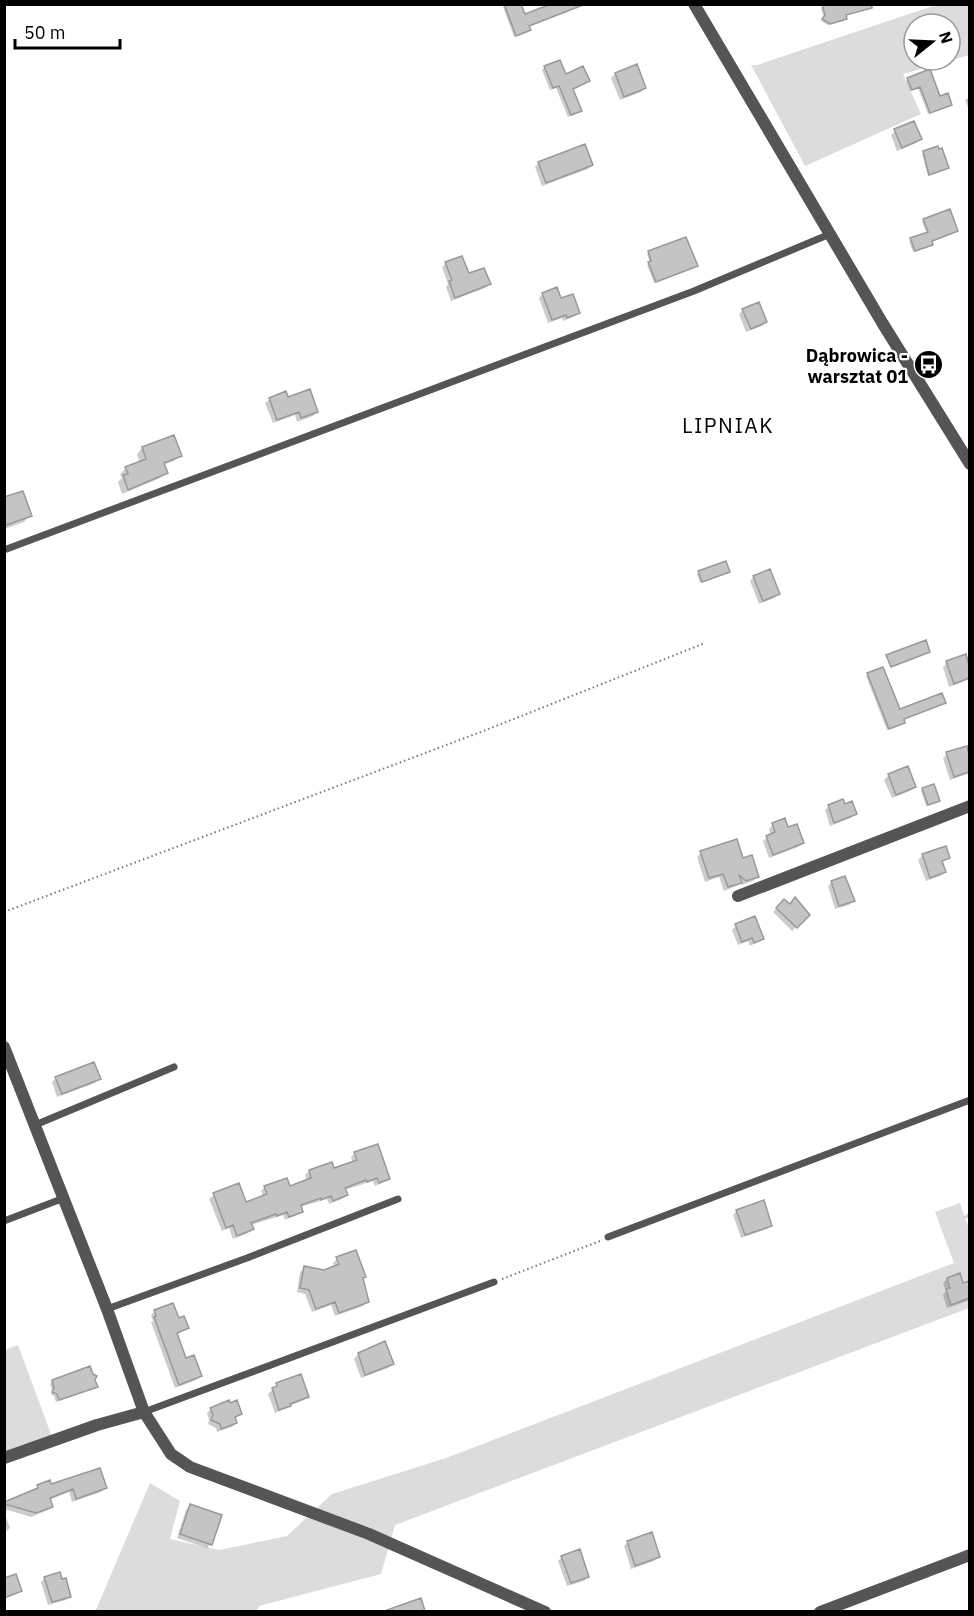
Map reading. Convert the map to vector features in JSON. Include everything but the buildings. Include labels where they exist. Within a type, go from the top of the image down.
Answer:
[{"type":"street","points":[[694,4],[969,464]]},
{"type":"street","points":[[738,897],[969,806]]},
{"type":"street","points":[[4,1047],[107,1309],[144,1412],[171,1454],[189,1467],[369,1534],[545,1611]]},
{"type":"street","points":[[4,1458],[97,1425],[144,1412]]},
{"type":"street","points":[[820,1611],[969,1555]]},
{"type":"lane","points":[[4,550],[694,291],[830,234]]},
{"type":"lane","points":[[35,1125],[174,1067]]},
{"type":"lane","points":[[608,1237],[969,1100]]},
{"type":"lane","points":[[4,1221],[64,1198]]},
{"type":"lane","points":[[107,1309],[398,1199]]},
{"type":"lane","points":[[144,1412],[494,1282]]},
{"type":"path","points":[[4,912],[486,730],[705,643]]},
{"type":"path","points":[[494,1282],[608,1237]]},
{"type":"shaded area","points":[[936,5],[969,5],[969,55],[962,57],[962,12],[915,12]]},
{"type":"shaded area","points":[[902,16],[902,72],[910,72],[903,74],[921,114],[805,166],[751,65],[757,65]]},
{"type":"shaded area","points":[[960,1203],[969,1229],[969,1308],[395,1525],[381,1574],[259,1606],[257,1611],[95,1612],[150,1483],[180,1501],[170,1539],[219,1550],[287,1536],[332,1494],[446,1458],[954,1263],[935,1212]]},
{"type":"shaded area","points":[[18,1345],[52,1437],[5,1455],[5,1350]]},
{"type":"place","name":"Dąbrowica - warsztat 01","points":[[929,365]]},
{"type":"district","name":"LIPNIAK","points":[[728,425]]}]
